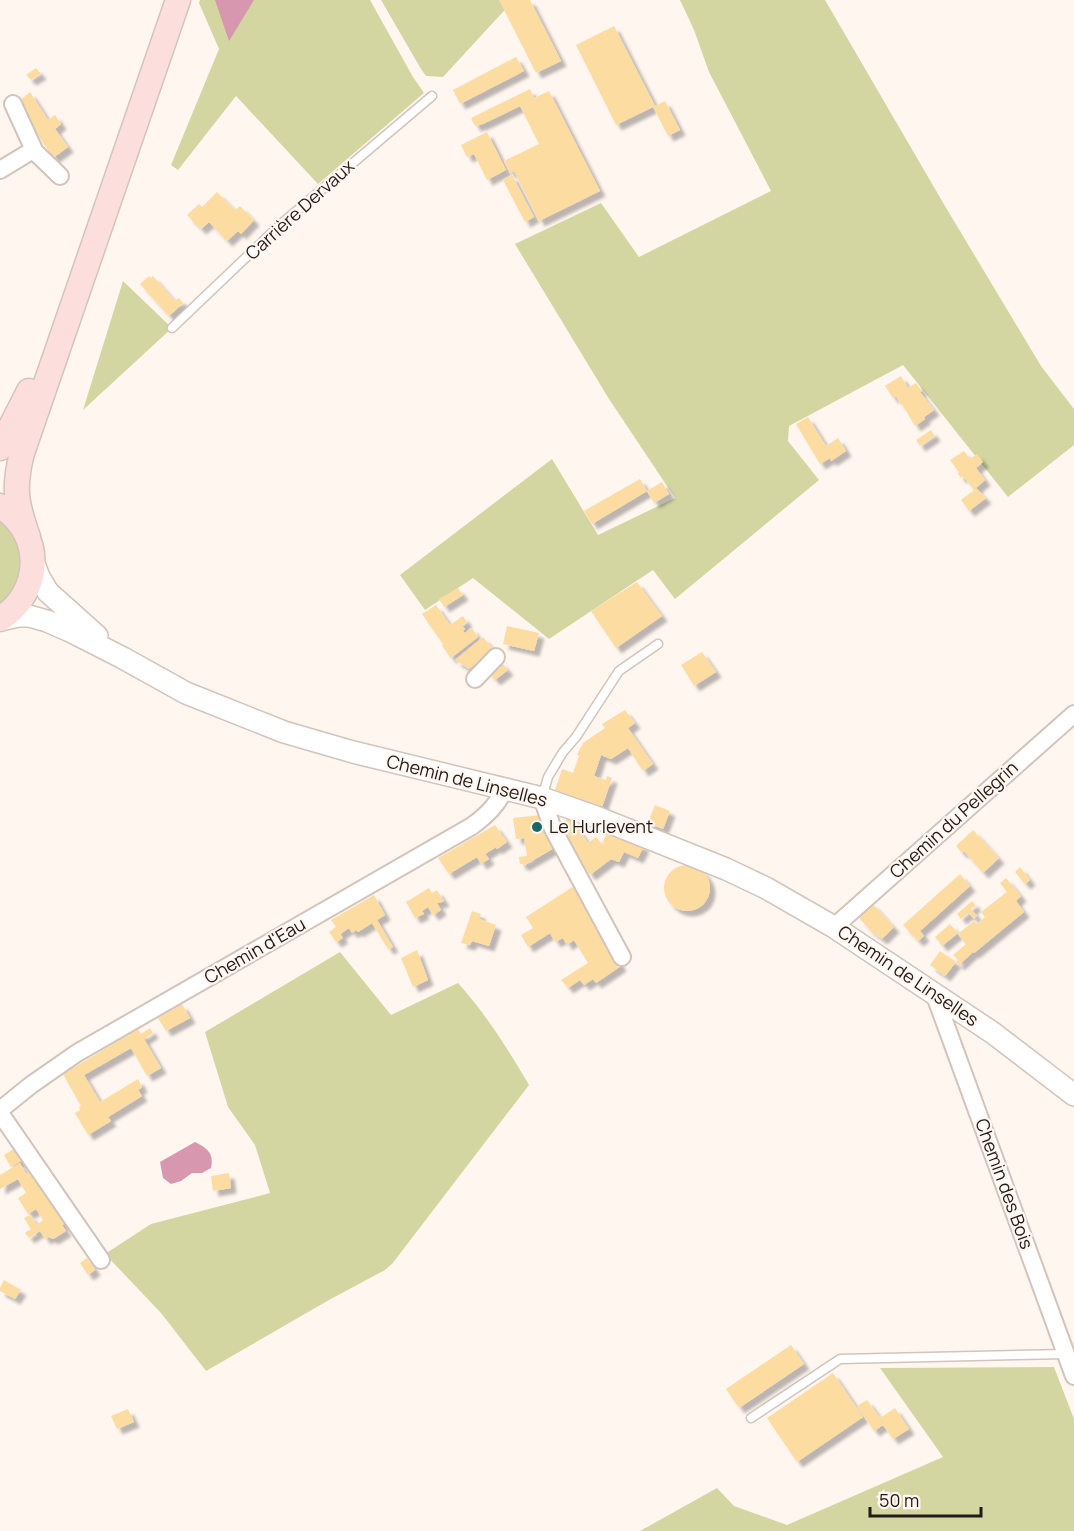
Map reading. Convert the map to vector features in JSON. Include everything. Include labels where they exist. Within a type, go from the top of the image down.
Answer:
[{"type":"main road","points":[[0,619],[13,609],[26,591],[32,576],[31,549],[16,495],[18,467],[22,453],[178,0]]},
{"type":"main road","points":[[0,448],[80,280]]},
{"type":"main road","points":[[0,506],[15,517],[31,549]]},
{"type":"street","points":[[13,104],[34,150],[60,176]]},
{"type":"street","points":[[0,170],[34,150]]},
{"type":"street","points":[[31,549],[39,577],[48,592],[123,658]]},
{"type":"street","points":[[0,619],[19,616],[38,618],[70,631],[123,658]]},
{"type":"street","points":[[475,679],[496,657]]},
{"type":"street","name":"Chemin de Linselles","points":[[123,658],[186,693],[284,732],[353,752],[542,798],[726,869],[766,888],[834,927],[993,1033],[1074,1095]]},
{"type":"street","name":"Chemin du Pellegrin","points":[[834,927],[1074,714]]},
{"type":"street","name":"Chemin d'Eau","points":[[101,1260],[0,1111],[31,1084],[76,1053],[472,825],[495,806],[505,789]]},
{"type":"street","points":[[542,798],[553,829],[622,957]]},
{"type":"street","name":"Chemin des Bois","points":[[934,993],[1074,1376]]},
{"type":"lane","name":"Carrière Dervaux","points":[[172,328],[281,224],[432,96]]},
{"type":"lane","points":[[542,798],[548,777],[563,752],[576,737],[619,671],[657,644]]},
{"type":"lane","points":[[751,1418],[840,1359],[1066,1354]]},
{"type":"green space","points":[[200,0],[370,0],[424,93],[318,184],[236,96],[178,170],[171,165],[219,49],[199,3]]},
{"type":"green space","points":[[381,0],[514,0],[443,77],[426,76]]},
{"type":"green space","points":[[680,0],[825,0],[1041,366],[1074,409],[1074,445],[1008,497],[903,365],[789,426],[788,441],[819,480],[675,599],[653,570],[549,639],[473,578],[425,610],[400,575],[552,459],[598,535],[675,498],[609,399],[515,244],[601,203],[639,257],[771,191],[709,72]]},
{"type":"green space","points":[[123,281],[172,328],[83,410]]},
{"type":"green space","points":[[0,517],[7,523],[22,551],[19,583],[0,607]]},
{"type":"green space","points":[[340,952],[391,1015],[458,983],[496,1032],[529,1085],[392,1264],[206,1371],[161,1313],[105,1254],[151,1224],[270,1193],[255,1145],[228,1107],[205,1032]]},
{"type":"green space","points":[[1054,1367],[1074,1419],[1074,1531],[640,1531],[717,1488],[734,1506],[787,1525],[943,1457],[880,1368]]},
{"type":"shaded area","points":[[215,0],[254,0],[229,41]]},
{"type":"shaded area","points":[[195,1142],[211,1155],[211,1168],[202,1173],[192,1173],[181,1181],[171,1184],[163,1178],[160,1162]]},
{"type":"building","points":[[499,0],[530,0],[561,61],[536,73]]},
{"type":"building","points":[[614,26],[655,106],[616,125],[576,45]]},
{"type":"building","points":[[516,57],[524,71],[460,104],[453,90]]},
{"type":"building","points":[[36,68],[41,74],[31,80],[26,75]]},
{"type":"building","points":[[530,89],[534,98],[549,91],[600,191],[539,221],[514,171],[510,173],[504,161],[539,144],[520,106],[475,126],[471,118]]},
{"type":"building","points":[[30,92],[48,120],[55,115],[61,124],[55,129],[68,147],[53,158],[17,103]]},
{"type":"building","points":[[665,101],[680,130],[668,136],[653,107]]},
{"type":"building","points":[[487,132],[506,170],[487,180],[474,154],[467,157],[461,145]]},
{"type":"building","points":[[512,175],[534,217],[525,222],[503,180]]},
{"type":"building","points":[[217,192],[235,210],[240,206],[254,220],[241,234],[238,231],[227,241],[209,222],[201,229],[187,215],[199,204],[202,207]]},
{"type":"building","points":[[149,276],[151,278],[153,276],[175,301],[179,298],[183,303],[169,316],[140,284]]},
{"type":"building","points":[[901,376],[908,388],[916,383],[934,410],[915,426],[896,396],[893,398],[885,386]]},
{"type":"building","points":[[808,417],[826,446],[838,438],[846,451],[831,461],[830,458],[820,464],[796,424]]},
{"type":"building","points":[[931,430],[935,436],[920,446],[916,440]]},
{"type":"building","points":[[964,451],[970,459],[977,454],[983,462],[976,468],[985,480],[976,488],[986,498],[969,511],[961,500],[974,490],[963,476],[961,478],[950,460]]},
{"type":"building","points":[[640,479],[647,491],[592,524],[584,511]]},
{"type":"building","points":[[662,482],[669,494],[654,503],[647,491]]},
{"type":"building","points":[[637,582],[662,616],[616,648],[591,611]]},
{"type":"building","points":[[458,588],[463,595],[444,607],[439,599]]},
{"type":"building","points":[[436,605],[450,625],[463,616],[467,622],[462,626],[465,629],[463,631],[465,633],[472,628],[478,637],[451,658],[422,614]]},
{"type":"building","points":[[507,626],[539,633],[534,651],[503,644]]},
{"type":"building","points":[[483,637],[493,649],[469,669],[455,660]]},
{"type":"building","points":[[702,652],[716,672],[694,686],[681,665]]},
{"type":"building","points":[[500,661],[508,670],[495,680],[487,671]]},
{"type":"building","points":[[625,710],[635,723],[628,728],[653,764],[643,771],[628,748],[611,759],[601,755],[594,776],[606,780],[607,776],[612,778],[602,807],[555,790],[562,769],[573,773],[579,756],[577,755],[583,743],[605,728],[602,724]]},
{"type":"building","points":[[655,805],[670,811],[663,829],[648,823]]},
{"type":"building","points":[[541,815],[556,847],[523,866],[520,864],[519,857],[527,856],[524,838],[516,839],[513,818]]},
{"type":"building","points":[[570,817],[588,843],[596,837],[603,845],[607,832],[644,846],[638,858],[624,852],[619,862],[611,859],[590,875],[557,826]]},
{"type":"building","points":[[495,825],[507,842],[485,854],[489,859],[481,864],[477,857],[449,874],[438,858]]},
{"type":"building","points":[[973,830],[999,858],[983,873],[964,851],[962,853],[956,846]]},
{"type":"building","points":[[687,865],[703,872],[710,888],[703,904],[687,911],[671,904],[664,888],[671,872]]},
{"type":"building","points":[[1020,867],[1030,880],[1025,884],[1015,872]]},
{"type":"building","points":[[960,874],[970,886],[920,931],[924,936],[918,941],[903,925]]},
{"type":"building","points":[[1006,878],[1021,896],[1016,901],[1024,912],[959,965],[953,955],[966,944],[958,934],[974,921],[977,924],[985,917],[981,912],[1007,892],[1000,883]]},
{"type":"building","points":[[574,886],[621,966],[596,983],[593,979],[584,985],[580,980],[568,988],[561,980],[588,963],[574,940],[567,945],[563,938],[555,942],[550,933],[528,947],[521,935],[533,928],[526,917]]},
{"type":"building","points":[[429,888],[432,893],[437,890],[444,901],[437,903],[441,910],[433,915],[428,907],[422,911],[424,914],[415,918],[406,902]]},
{"type":"building","points":[[374,895],[385,915],[377,920],[393,947],[388,949],[372,923],[358,932],[356,930],[352,933],[349,928],[340,934],[343,938],[336,942],[329,932],[336,927],[331,920]]},
{"type":"building","points":[[972,901],[976,906],[971,909],[977,916],[974,919],[969,913],[961,919],[957,914]]},
{"type":"building","points":[[872,903],[894,927],[882,939],[860,919],[860,915]]},
{"type":"building","points":[[472,911],[481,914],[479,919],[496,925],[489,946],[472,941],[470,945],[461,943]]},
{"type":"building","points":[[950,924],[958,933],[942,946],[935,937]]},
{"type":"building","points":[[417,950],[428,980],[413,987],[401,958]]},
{"type":"building","points":[[940,951],[956,962],[945,976],[930,965]]},
{"type":"building","points":[[182,1004],[190,1018],[166,1031],[158,1018]]},
{"type":"building","points":[[150,1028],[153,1033],[144,1039],[161,1068],[147,1076],[131,1048],[84,1075],[100,1102],[138,1079],[142,1087],[138,1090],[142,1096],[108,1117],[111,1121],[88,1135],[75,1113],[80,1110],[81,1106],[63,1074],[138,1029],[141,1034]]},
{"type":"building","points":[[17,1147],[24,1159],[11,1167],[4,1155]]},
{"type":"building","points":[[20,1163],[26,1174],[32,1171],[64,1224],[62,1225],[66,1231],[53,1239],[49,1237],[45,1239],[40,1231],[29,1238],[25,1233],[31,1229],[24,1218],[30,1215],[37,1225],[43,1220],[36,1209],[28,1214],[18,1198],[26,1193],[18,1179],[0,1189],[0,1175]]},
{"type":"building","points":[[229,1173],[231,1188],[213,1191],[211,1176]]},
{"type":"building","points":[[87,1258],[95,1270],[88,1275],[80,1263]]},
{"type":"building","points":[[4,1280],[21,1290],[15,1299],[0,1291]]},
{"type":"building","points":[[791,1345],[804,1364],[739,1408],[726,1389]]},
{"type":"building","points":[[833,1373],[863,1417],[797,1462],[767,1418]]},
{"type":"building","points":[[867,1400],[880,1418],[895,1408],[909,1429],[893,1439],[883,1425],[874,1431],[857,1406]]},
{"type":"building","points":[[128,1409],[134,1422],[117,1429],[111,1416]]},
{"type":"place","name":"Le Hurlevent","points":[[537,827]]}]
